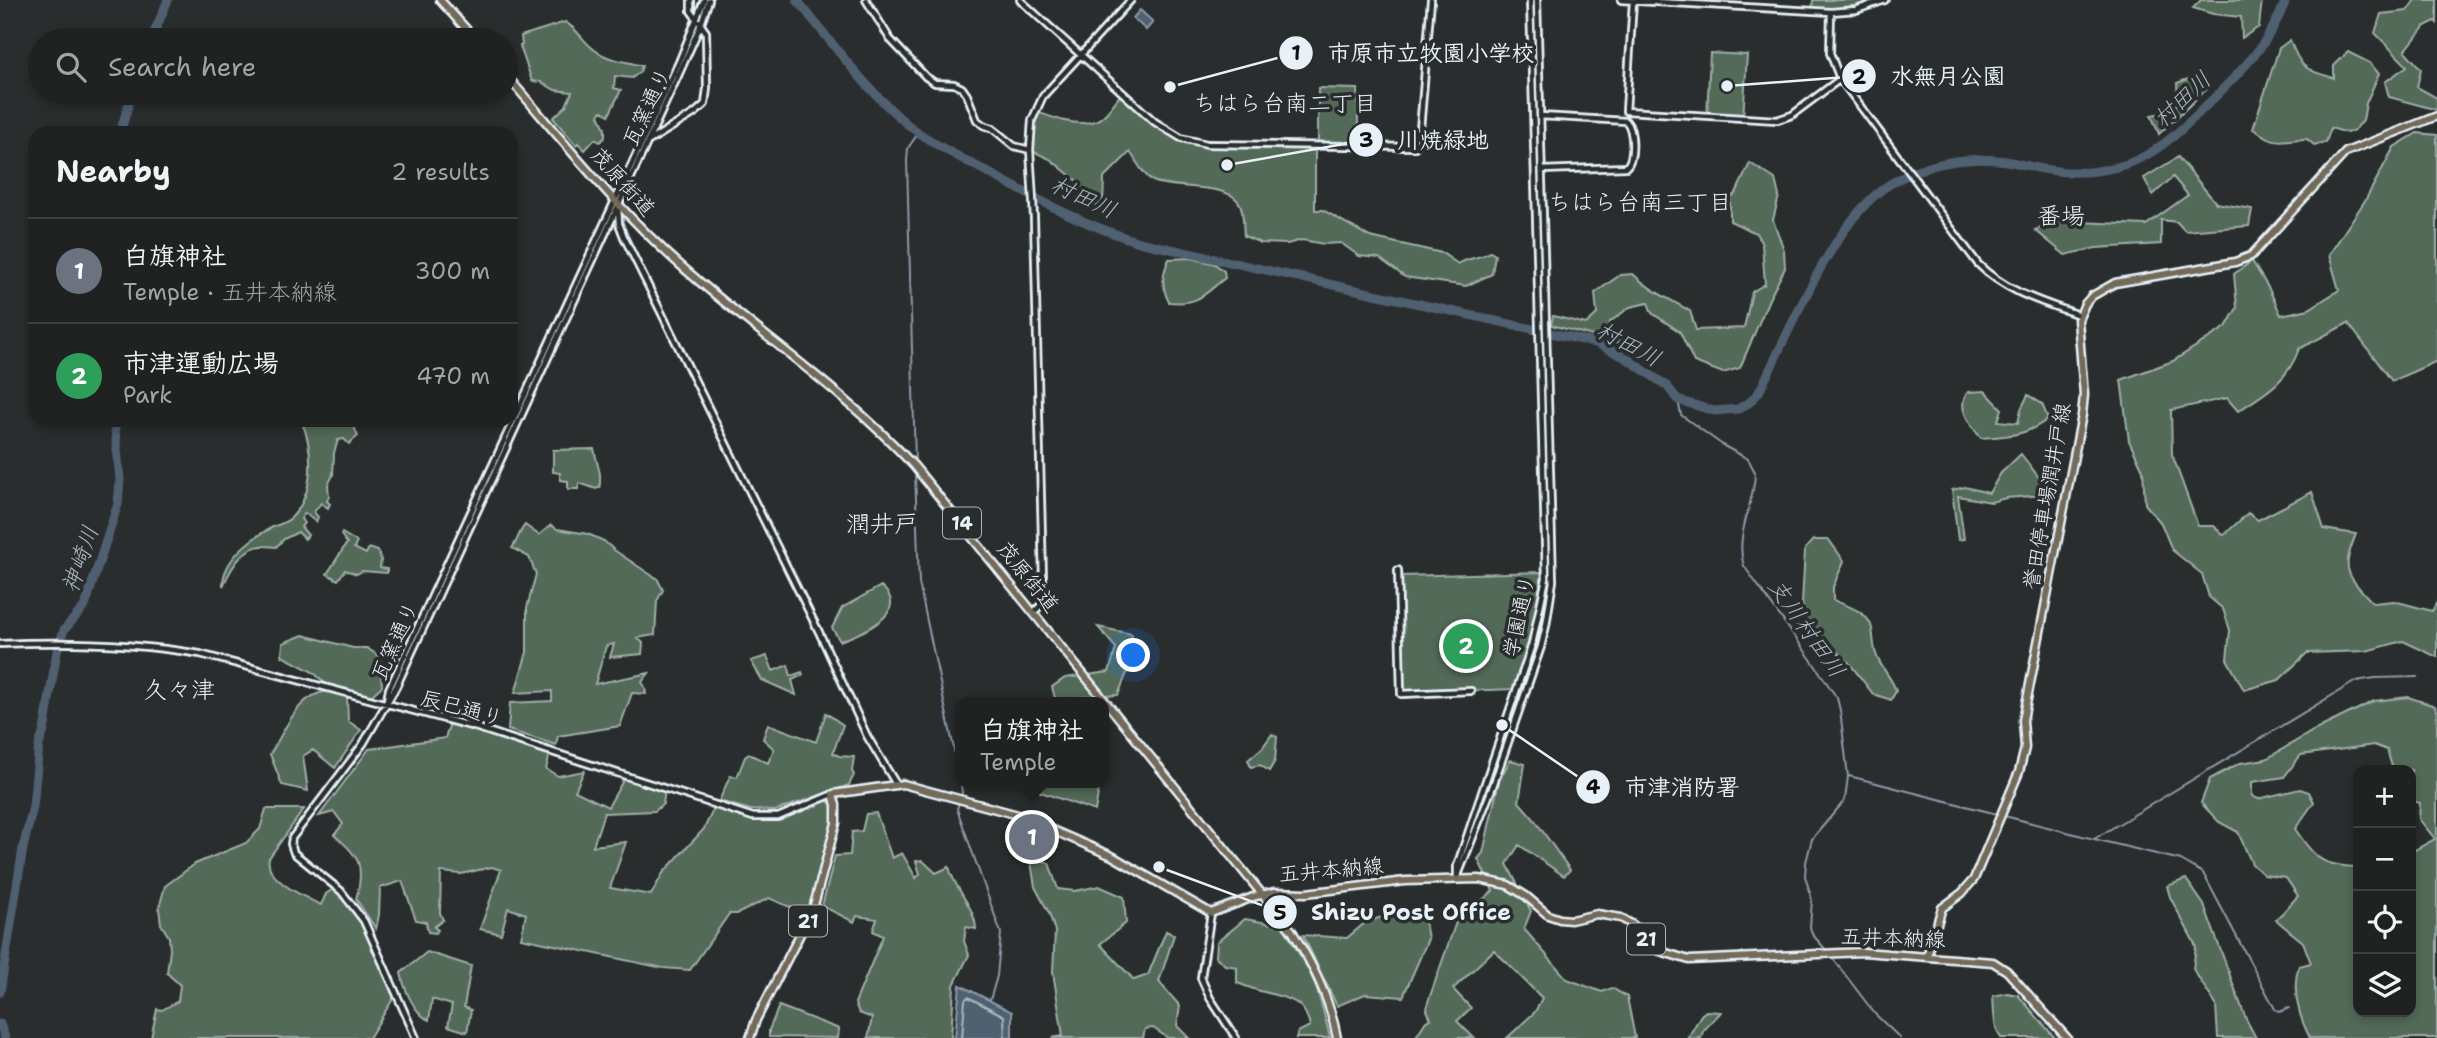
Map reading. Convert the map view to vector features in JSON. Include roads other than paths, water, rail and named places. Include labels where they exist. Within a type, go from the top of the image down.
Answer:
[{"type":"main road","points":[[440,0],[465,28]]},
{"type":"main road","name":"茂原街道","points":[[518,89],[654,242],[845,398],[879,429],[914,466],[1102,697]]},
{"type":"main road","points":[[2079,315],[2092,296],[2110,285],[2235,262],[2251,256],[2346,152],[2437,116]]},
{"type":"main road","name":"誉田停車場潤井戸線","points":[[1927,956],[1942,908],[1962,893],[1979,870],[2024,758],[2022,720],[2082,415],[2084,395],[2079,315]]},
{"type":"main road","name":"茂原街道","points":[[1109,705],[1292,932],[1315,969],[1337,1038]]},
{"type":"main road","points":[[832,794],[896,784],[910,785],[1027,818],[1057,834],[1112,856],[1211,913]]},
{"type":"main road","name":"21","points":[[750,1038],[756,1020],[813,909],[836,823],[836,805],[832,794]]},
{"type":"main road","name":"五井本納線","points":[[1211,913],[1262,895],[1286,891],[1314,892],[1342,887],[1457,878],[1486,879],[1508,886],[1526,896],[1548,915],[1560,919],[1571,920],[1597,914],[1620,918],[1633,925],[1653,946],[1676,958],[1697,960],[1847,952],[1987,960],[2000,965],[2067,1038]]},
{"type":"street","points":[[648,141],[695,113],[705,104],[706,35],[691,11],[691,0]]},
{"type":"street","name":"瓦窯通り","points":[[616,202],[648,141],[706,0]]},
{"type":"street","points":[[866,0],[890,38],[926,78],[935,83],[954,84],[962,88],[974,117],[979,122],[992,128],[1014,146],[1030,150]]},
{"type":"street","points":[[1020,0],[1155,122],[1190,141],[1207,144],[1415,147],[1419,141],[1432,0]]},
{"type":"street","points":[[1034,612],[1042,604],[1043,579],[1030,150],[1032,120],[1043,96],[1131,0]]},
{"type":"street","points":[[1530,0],[1535,170],[1626,167],[1631,160],[1630,127],[1626,121],[1541,116]]},
{"type":"street","points":[[1457,878],[1520,708],[1546,626],[1553,581],[1537,0]]},
{"type":"street","points":[[1621,0],[1831,12],[1856,10],[1885,0]]},
{"type":"street","points":[[1633,1],[1626,111],[1777,120],[1792,115],[1840,79]]},
{"type":"street","points":[[1831,12],[1830,53],[1840,79],[1973,258],[1992,276],[2026,296],[2079,315]]},
{"type":"street","name":"瓦窯通り","points":[[518,412],[699,22]]},
{"type":"street","name":"学園通り","points":[[1457,878],[1457,866],[1535,635],[1546,578],[1535,170]]},
{"type":"street","points":[[616,202],[624,237],[866,733],[896,784]]},
{"type":"street","name":"瓦窯通り","points":[[416,1038],[382,957],[358,910],[336,886],[294,853],[291,844],[295,833],[363,744],[386,705],[389,689],[511,427]]},
{"type":"street","points":[[1398,570],[1401,694],[1471,691]]},
{"type":"street","name":"辰巳通り","points":[[0,645],[74,642],[162,648],[200,654],[504,736],[754,817],[778,817],[832,794]]},
{"type":"street","points":[[1511,705],[1520,708]]},
{"type":"street","points":[[1211,913],[1201,978],[1210,998],[1236,1038]]},
{"type":"water","points":[[1140,10],[1153,22],[1146,30],[1133,18]]},
{"type":"water","points":[[960,985],[1012,1012],[1012,1038],[955,1038]]},
{"type":"waterway","name":"神崎川","points":[[156,28],[168,0]]},
{"type":"waterway","name":"村田川","points":[[797,0],[858,75],[909,126],[954,154],[1081,220],[1139,242],[1596,343],[1626,358],[1667,386],[1678,400],[1714,411],[1738,409],[1750,402],[1759,392],[1799,309],[1832,249],[1870,200],[1890,184],[1929,167],[1969,160],[2004,161],[2071,172],[2105,170],[2137,160],[2177,134],[2245,66],[2263,43],[2286,0]]},
{"type":"waterway","name":"神崎川","points":[[122,126],[128,105]]},
{"type":"waterway","points":[[915,463],[907,161],[908,148],[919,132]]},
{"type":"waterway","name":"支川村田川","points":[[1678,400],[1681,415],[1724,446],[1748,459],[1755,472],[1743,531],[1744,566],[1837,698],[1848,776],[1845,800],[1812,839],[1805,876],[1812,900],[1812,934],[1827,951]]},
{"type":"waterway","name":"神崎川","points":[[0,992],[23,848],[33,807],[39,745],[44,731],[57,651],[64,630],[85,606],[118,504],[120,480],[115,427]]},
{"type":"waterway","points":[[915,472],[919,583],[955,754]]},
{"type":"waterway","points":[[1849,776],[2094,839],[2356,681],[2417,677]]},
{"type":"waterway","points":[[962,788],[957,809],[1001,933],[997,976],[990,1000]]},
{"type":"waterway","points":[[2094,839],[2181,860],[2203,873],[2275,1009],[2279,1012],[2289,1008]]},
{"type":"waterway","name":"支川村田川","points":[[1831,956],[1875,1014],[1900,1038]]},
{"type":"waterway","name":"神崎川","points":[[0,1024],[5,1038]]},
{"type":"place","name":"水無月公園","points":[[1727,86]]},
{"type":"place","name":"市原市立牧園小学校","points":[[1170,87]]},
{"type":"place","name":"川焼緑地","points":[[1227,165]]},
{"type":"place","name":"市津運動広場","points":[[1466,646]]},
{"type":"place","name":"市津消防署","points":[[1502,725]]},
{"type":"place","name":"白旗神社","points":[[1032,837]]},
{"type":"place","name":"Shizu Post Office","points":[[1159,867]]},
{"type":"district","name":"ちはら台南二丁目","points":[[1285,103]]},
{"type":"district","name":"ちはら台南三丁目","points":[[1640,202]]},
{"type":"district","name":"番場","points":[[2061,216]]},
{"type":"district","name":"潤井戸","points":[[882,524]]},
{"type":"district","name":"久々津","points":[[179,690]]}]
